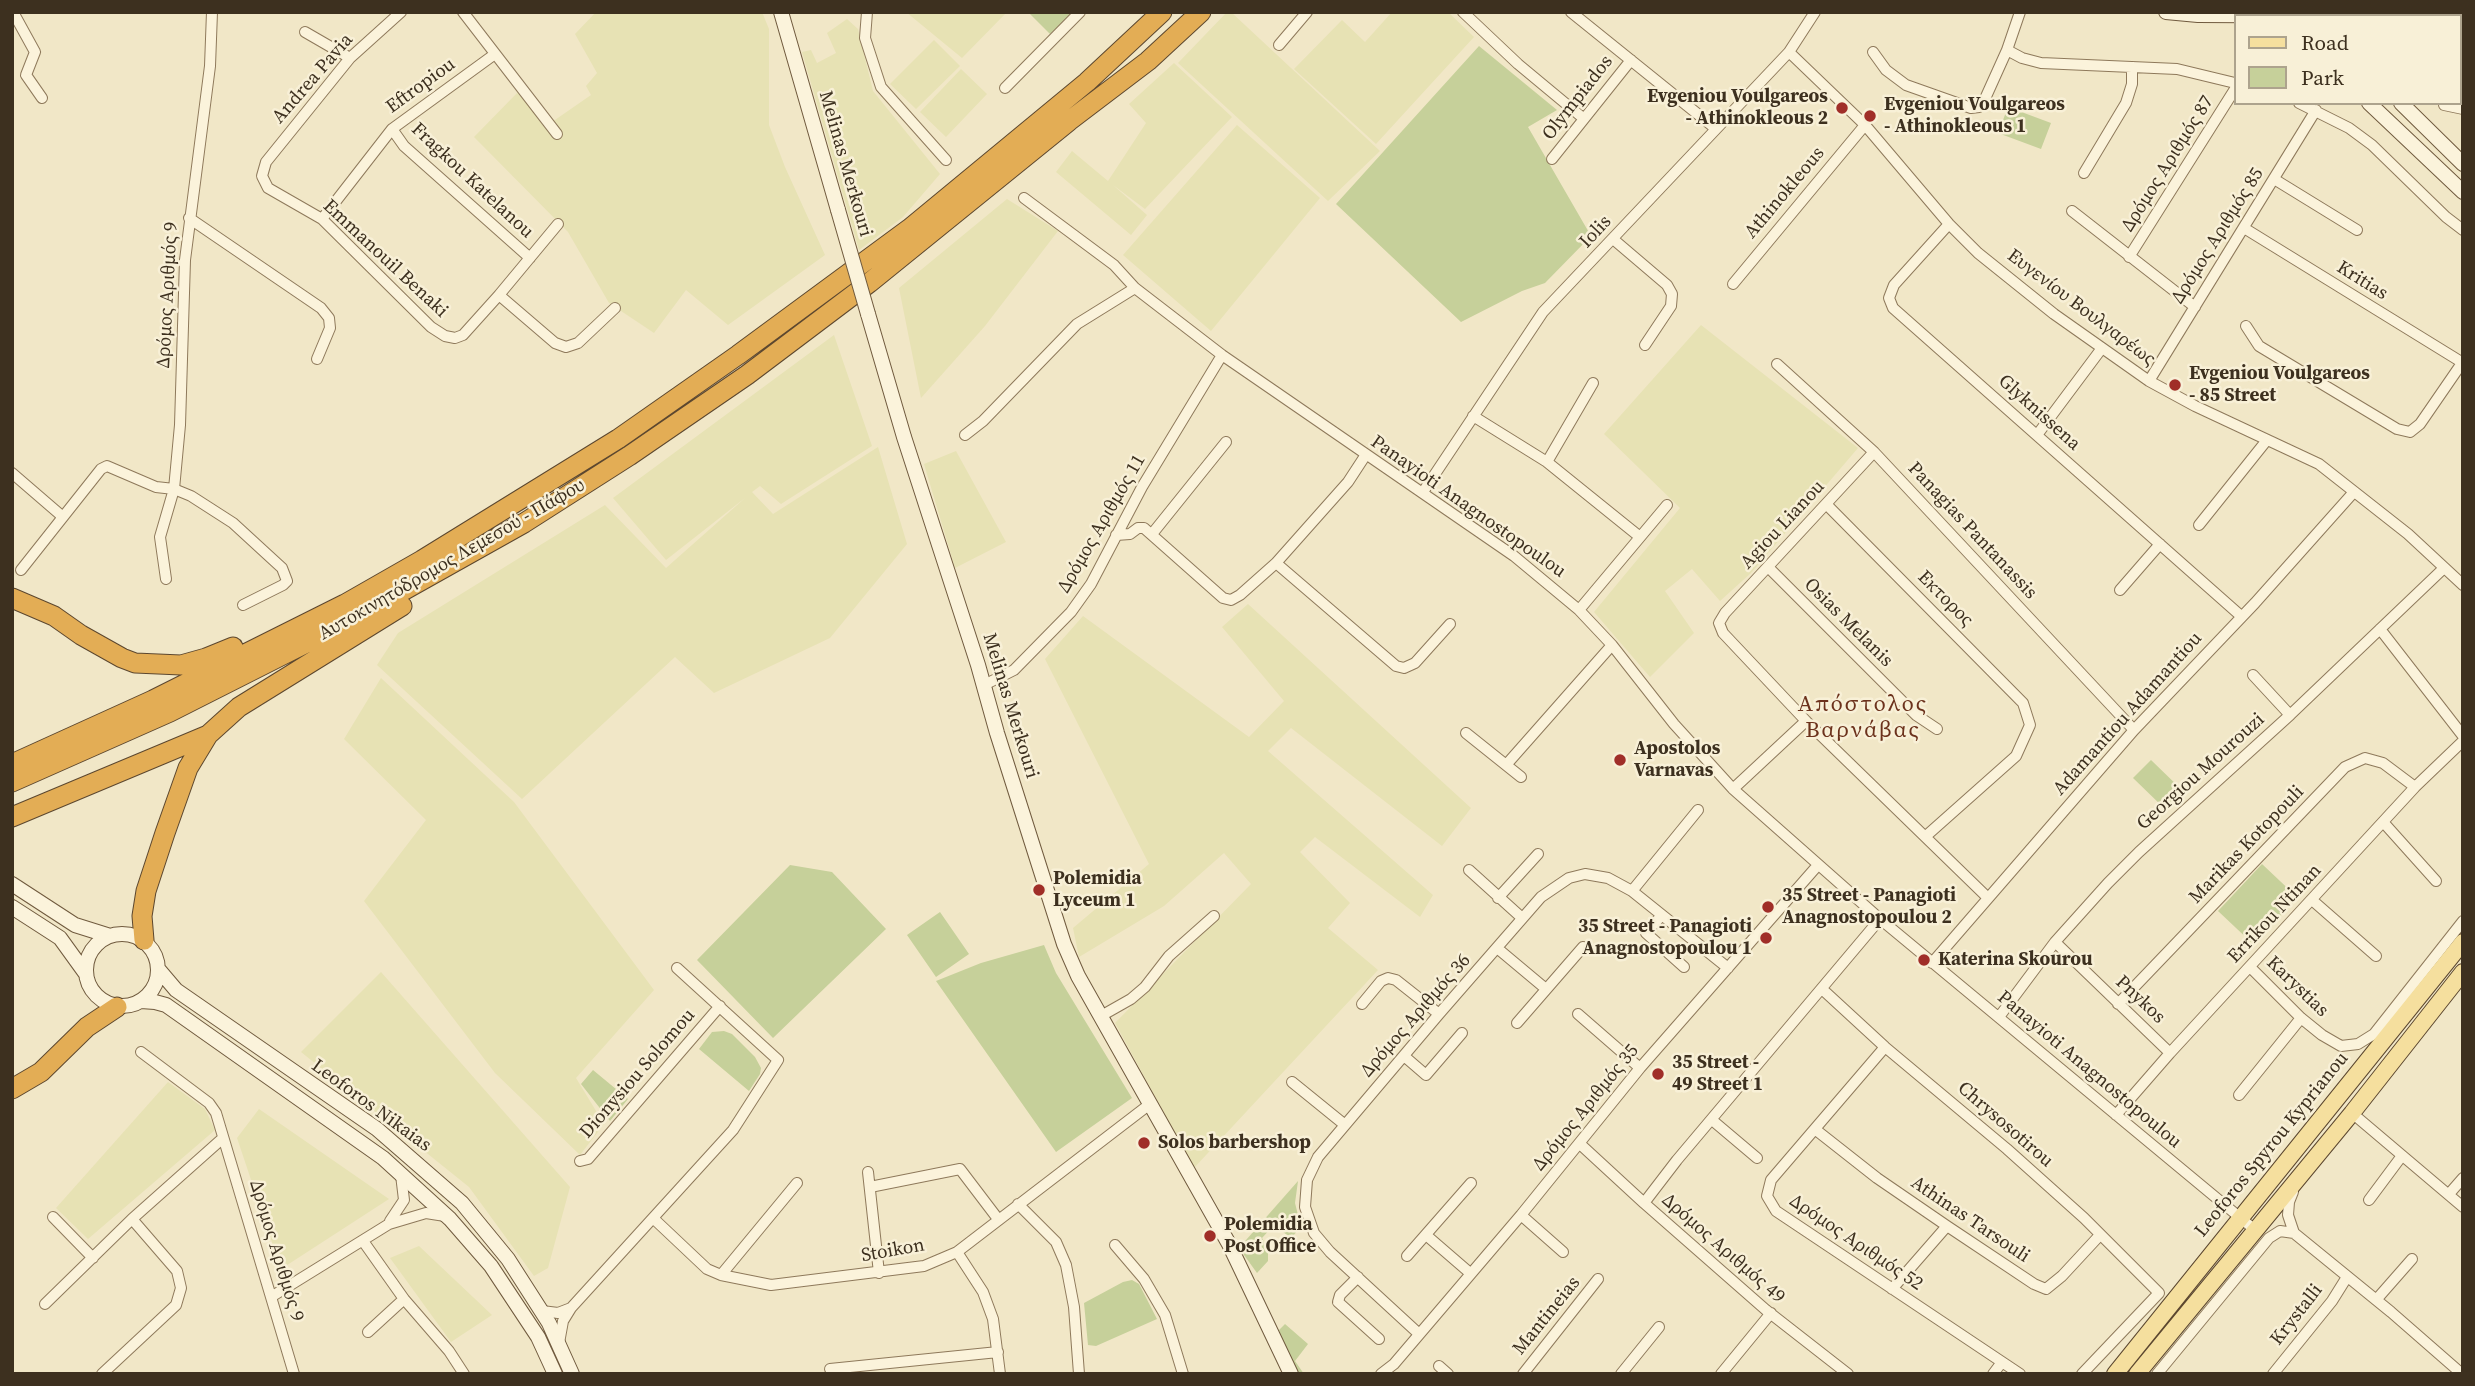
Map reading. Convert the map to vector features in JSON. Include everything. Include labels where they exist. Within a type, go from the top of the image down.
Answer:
[{"type":"highway","points":[[954,203],[1162,12]]},
{"type":"highway","points":[[1069,121],[1185,12]]},
{"type":"highway","points":[[954,203],[1148,61],[1201,12]]},
{"type":"highway","name":"Αυτοκινητόδρομος Λεμεσού - Πάφου","points":[[12,764],[153,700],[345,604],[505,509],[618,439],[738,355],[909,229],[954,203]]},
{"type":"highway","name":"Αυτοκινητόδρομος Λεμεσού - Πάφου","points":[[12,782],[170,712],[293,650],[524,523],[629,456],[747,375],[878,275],[954,203]]},
{"type":"highway","points":[[12,598],[54,616],[122,658],[135,663],[181,665],[206,658],[249,639],[505,509]]},
{"type":"highway","points":[[144,940],[142,916],[146,891],[188,768],[208,735],[239,707],[445,580],[524,523]]},
{"type":"highway","points":[[12,817],[208,735]]},
{"type":"highway","points":[[12,1089],[41,1072],[87,1027],[117,1007]]},
{"type":"main road","name":"Melinas Merkouri","points":[[781,12],[904,438],[1064,944],[1101,1016],[1229,1244],[1291,1374]]},
{"type":"main road","points":[[2166,12],[2234,15]]},
{"type":"main road","points":[[2371,105],[2463,192]]},
{"type":"main road","points":[[2403,105],[2463,164]]},
{"type":"main road","points":[[12,884],[75,925],[110,936],[133,935],[144,940],[152,948],[159,970],[151,993],[141,1002],[117,1007],[105,1003],[89,985],[87,961],[92,950],[110,936]]},
{"type":"main road","points":[[12,907],[60,938],[86,974]]},
{"type":"main road","name":"Leoforos Spyrou Kyprianou","points":[[2115,1374],[2463,942]]},
{"type":"main road","name":"Leoforos Nikaias","points":[[159,970],[176,990],[377,1129],[462,1203],[508,1259],[542,1311],[572,1374]]},
{"type":"main road","name":"Leoforos Spyrou Kyprianou","points":[[2137,1374],[2353,1114],[2463,972]]},
{"type":"main road","name":"Leoforos Nikaias","points":[[141,1002],[166,1005],[365,1143],[450,1219],[491,1266],[538,1337],[555,1374]]},
{"type":"street","points":[[13,12],[35,52],[26,75],[42,98]]},
{"type":"street","name":"Δρόμος Αριθμός 9","points":[[166,579],[160,537],[174,489],[180,425],[185,260],[210,66],[212,12]]},
{"type":"street","name":"Andrea Pavia","points":[[262,176],[266,162],[350,58],[401,12]]},
{"type":"street","points":[[463,12],[557,134]]},
{"type":"street","points":[[867,12],[865,38],[881,87],[946,160]]},
{"type":"street","points":[[1006,88],[1080,12]]},
{"type":"street","points":[[1279,45],[1307,12]]},
{"type":"street","points":[[1463,12],[1518,64],[1583,118]]},
{"type":"street","points":[[1571,12],[1716,128]]},
{"type":"street","name":"Iolis","points":[[1423,492],[1543,312],[1789,52],[1815,12]]},
{"type":"street","points":[[1873,52],[1886,70],[1906,85],[1970,108],[1979,107],[2007,50],[2020,12]]},
{"type":"street","points":[[305,32],[350,58]]},
{"type":"street","points":[[2007,50],[2022,58],[2041,63],[2177,69],[2234,83]]},
{"type":"street","name":"Ευγενίου Βουλγαρέως","points":[[1789,52],[1865,125],[1978,253],[2054,314],[2149,381],[2319,464],[2408,534],[2463,585]]},
{"type":"street","name":"Eftropiou","points":[[322,219],[392,129],[495,54]]},
{"type":"street","name":"Olympiados","points":[[1552,159],[1631,60]]},
{"type":"street","points":[[2084,173],[2126,103],[2132,84],[2132,67]]},
{"type":"street","name":"Δρόμος Αριθμός 87","points":[[2129,257],[2234,91]]},
{"type":"street","points":[[2304,105],[2349,128],[2372,145],[2463,230]]},
{"type":"street","points":[[2444,105],[2463,109]]},
{"type":"street","name":"Δρόμος Αριθμός 85","points":[[2149,381],[2316,110]]},
{"type":"street","name":"Athinokleous","points":[[1732,284],[1865,125]]},
{"type":"street","name":"Fragkou Katelanou","points":[[392,129],[404,146],[530,258]]},
{"type":"street","name":"Emmanouil Benaki","points":[[262,176],[268,188],[322,219],[431,327],[445,336],[455,338],[463,335],[499,295]]},
{"type":"street","points":[[2274,179],[2357,230]]},
{"type":"street","name":"Panayioti Anagnostopoulou","points":[[1024,198],[1114,265],[1135,288],[1222,355],[1365,456],[1423,492],[1514,556],[1579,610],[1612,645],[1674,724],[1733,789],[1932,963],[2255,1230]]},
{"type":"street","points":[[2072,211],[2194,307]]},
{"type":"street","points":[[190,218],[321,308],[329,318],[330,328],[317,359]]},
{"type":"street","points":[[558,224],[499,295],[555,343],[566,347],[578,343],[615,308]]},
{"type":"street","name":"Glyknissena","points":[[1950,224],[1894,285],[1889,298],[1893,308],[2241,616]]},
{"type":"street","name":"Kritias","points":[[2244,228],[2463,363]]},
{"type":"street","points":[[1613,239],[1667,285],[1672,294],[1671,306],[1644,345]]},
{"type":"street","points":[[965,435],[984,421],[1077,324],[1135,288]]},
{"type":"street","points":[[2246,326],[2259,346],[2397,429],[2410,432],[2420,424],[2463,363]]},
{"type":"street","points":[[2037,435],[2102,348]]},
{"type":"street","name":"Δρόμος Αριθμός 11","points":[[984,685],[1014,670],[1071,612],[1091,584],[1142,487],[1222,355]]},
{"type":"street","name":"Panagias Pantanassis","points":[[1777,365],[1874,452],[2134,730]]},
{"type":"street","points":[[1547,462],[1593,383]]},
{"type":"street","points":[[1473,416],[1547,462],[1640,537]]},
{"type":"street","points":[[2199,525],[2267,440]]},
{"type":"street","points":[[1152,534],[1226,442]]},
{"type":"street","name":"Agiou Lianou","points":[[1806,722],[1723,633],[1720,623],[1725,613],[1874,452]]},
{"type":"street","points":[[1116,535],[1130,534],[1138,528],[1152,534],[1223,598],[1231,600],[1276,563],[1348,482],[1365,456]]},
{"type":"street","points":[[21,570],[101,469],[107,466],[156,487],[174,489],[191,496],[233,523],[286,574],[287,581],[284,585],[243,605]]},
{"type":"street","points":[[12,474],[63,517]]},
{"type":"street","name":"Adamantiou Adamantiou","points":[[1932,963],[2134,730],[2353,493]]},
{"type":"street","name":"Εκτορος","points":[[1826,503],[2023,704],[2030,725],[2016,756],[1926,836]]},
{"type":"street","points":[[1579,610],[1667,505]]},
{"type":"street","points":[[2120,590],[2160,544]]},
{"type":"street","points":[[1276,563],[1396,666],[1404,668],[1415,663],[1450,624]]},
{"type":"street","name":"Osias Melanis","points":[[1768,567],[1916,715],[1937,729]]},
{"type":"street","name":"Georgiou Mourouzi","points":[[1999,1017],[2055,942],[2108,883],[2444,568]]},
{"type":"street","points":[[2380,629],[2463,736]]},
{"type":"street","points":[[1506,765],[1612,645]]},
{"type":"street","points":[[2253,675],[2290,715]]},
{"type":"street","points":[[1733,789],[1806,722],[1987,897]]},
{"type":"street","points":[[1466,733],[1521,777]]},
{"type":"street","name":"Errikou Ntinan","points":[[2116,1115],[2415,787],[2463,741]]},
{"type":"street","name":"Marikas Kotopouli","points":[[2118,1004],[2345,767],[2365,758],[2383,763],[2415,787]]},
{"type":"street","points":[[1632,891],[1698,810]]},
{"type":"street","points":[[2384,823],[2436,881]]},
{"type":"street","points":[[1498,898],[1538,854]]},
{"type":"street","name":"Δρόμος Αριθμός 35","points":[[1381,1374],[1394,1363],[1521,1215],[1640,1068],[1818,865]]},
{"type":"street","points":[[1469,870],[1521,917]]},
{"type":"street","name":"Δρόμος Αριθμός 36","points":[[1418,1333],[1314,1233],[1305,1207],[1307,1180],[1318,1157],[1521,917],[1552,887],[1569,878],[1585,874],[1608,878],[1632,891],[1728,968]]},
{"type":"street","points":[[2312,900],[2376,956]]},
{"type":"street","points":[[1662,915],[1646,933],[1684,967]]},
{"type":"street","points":[[1101,1016],[1131,999],[1213,916]]},
{"type":"street","points":[[1644,1203],[1677,1160],[1880,919]]},
{"type":"street","name":"Karystias","points":[[2250,967],[2301,1018],[2341,1046],[2358,1044],[2374,1034],[2463,921]]},
{"type":"street","name":"Pnykos","points":[[2055,942],[2170,1053]]},
{"type":"street","points":[[1517,1023],[1583,947]]},
{"type":"street","points":[[1497,948],[1546,989]]},
{"type":"street","points":[[559,1345],[562,1321],[571,1308],[733,1130],[778,1060],[677,968]]},
{"type":"street","points":[[1362,1004],[1381,981],[1388,978],[1396,980],[1439,1014]]},
{"type":"street","name":"Chrysosotirou","points":[[1822,989],[2084,1218],[2159,1293],[2082,1374]]},
{"type":"street","name":"Dionysiou Solomou","points":[[580,1161],[588,1159],[720,1006]]},
{"type":"street","points":[[1578,1014],[1640,1068]]},
{"type":"street","points":[[2239,1095],[2301,1018]]},
{"type":"street","points":[[1404,1056],[1426,1075],[1462,1032]]},
{"type":"street","name":"Δρόμος Αριθμός 52","points":[[1885,1046],[1771,1180],[1768,1196],[1776,1211],[2020,1374]]},
{"type":"street","name":"Δρόμος Αριθμός 9","points":[[141,1052],[209,1103],[216,1113],[294,1374]]},
{"type":"street","points":[[1292,1082],[1345,1125]]},
{"type":"street","name":"Stoikon","points":[[654,1219],[707,1269],[721,1275],[771,1285],[924,1266],[957,1252],[1150,1104]]},
{"type":"street","points":[[2353,1114],[2401,1157],[2463,1206]]},
{"type":"street","points":[[1712,1120],[1756,1158]]},
{"type":"street","name":"Athinas Tarsouli","points":[[1816,1130],[1877,1178],[2034,1284],[2046,1289],[2062,1276],[2100,1235]]},
{"type":"street","points":[[45,1304],[132,1219],[223,1138]]},
{"type":"street","name":"Δρόμος Αριθμός 49","points":[[1580,1144],[1770,1314],[1843,1372]]},
{"type":"street","points":[[2369,1200],[2401,1157]]},
{"type":"street","points":[[870,1187],[960,1169],[998,1219]]},
{"type":"street","points":[[868,1172],[879,1273]]},
{"type":"street","points":[[389,1224],[404,1200],[401,1175]]},
{"type":"street","points":[[2300,1176],[2288,1202],[2288,1215],[2294,1233],[2462,1374]]},
{"type":"street","points":[[2449,1194],[2463,1178]]},
{"type":"street","points":[[721,1275],[797,1183]]},
{"type":"street","points":[[1407,1256],[1471,1183]]},
{"type":"street","points":[[1018,1204],[1056,1242],[1066,1265],[1074,1307],[1079,1374]]},
{"type":"street","points":[[271,1297],[389,1224],[426,1213],[438,1213],[450,1219]]},
{"type":"street","points":[[1521,1215],[1563,1252]]},
{"type":"street","points":[[53,1217],[93,1258]]},
{"type":"street","points":[[103,1374],[176,1305],[181,1288],[177,1271],[132,1219]]},
{"type":"street","points":[[1892,1289],[1947,1226]]},
{"type":"street","points":[[2157,1374],[2269,1238],[2280,1231],[2294,1233]]},
{"type":"street","points":[[1426,1236],[1469,1273]]},
{"type":"street","points":[[363,1241],[404,1299],[449,1351],[464,1374]]},
{"type":"street","points":[[1115,1245],[1144,1279],[1166,1315],[1183,1374]]},
{"type":"street","points":[[957,1252],[983,1292],[993,1319],[1000,1374]]},
{"type":"street","points":[[2376,1300],[2412,1258]]},
{"type":"street","points":[[1358,1277],[1340,1296],[1338,1302],[1379,1339]]},
{"type":"street","name":"Krystalli","points":[[2273,1374],[2332,1301],[2347,1278]]},
{"type":"street","name":"Mantineias","points":[[1523,1374],[1598,1279]]},
{"type":"street","points":[[368,1332],[404,1299]]},
{"type":"street","points":[[542,1311],[556,1314],[571,1308]]},
{"type":"street","points":[[1721,1374],[1770,1314]]},
{"type":"street","points":[[1621,1374],[1659,1327]]},
{"type":"street","points":[[830,1369],[879,1369],[999,1352]]},
{"type":"street","points":[[1993,1374],[2002,1362]]},
{"type":"shaded area","points":[[596,12],[762,12],[769,29],[769,125],[825,255],[728,325],[686,290],[654,333],[609,303],[568,232],[474,137],[518,92],[552,122],[591,95],[586,86],[597,73],[575,34]]},
{"type":"shaded area","points":[[906,12],[1007,12],[962,58]]},
{"type":"shaded area","points":[[1227,12],[1231,12],[1380,151],[1328,201],[1178,63]]},
{"type":"shaded area","points":[[1392,12],[1448,12],[1474,37],[1376,144],[1294,69],[1342,20],[1365,42]]},
{"type":"shaded area","points":[[847,19],[858,29],[873,91],[940,174],[903,217],[859,250],[802,52],[811,50],[817,63],[836,53],[827,33]]},
{"type":"shaded area","points":[[934,40],[960,66],[916,109],[890,84]]},
{"type":"shaded area","points":[[1174,63],[1232,117],[1145,209],[1113,185],[1147,215],[1131,235],[1056,172],[1072,151],[1108,181],[1146,123],[1129,104]]},
{"type":"shaded area","points":[[961,69],[987,94],[946,137],[920,112]]},
{"type":"shaded area","points":[[1237,125],[1320,198],[1211,331],[1123,255]]},
{"type":"shaded area","points":[[1007,199],[1058,231],[985,326],[921,398],[899,288]]},
{"type":"shaded area","points":[[1701,325],[1858,448],[1751,573],[1720,601],[1692,569],[1665,591],[1694,633],[1650,677],[1594,612],[1680,508],[1604,434]]},
{"type":"shaded area","points":[[834,335],[872,446],[781,504],[760,486],[752,492],[773,514],[878,447],[907,544],[830,638],[714,693],[675,657],[522,799],[377,665],[398,633],[605,505],[666,568],[745,498],[666,560],[613,498]]},
{"type":"shaded area","points":[[956,451],[1006,542],[955,568],[924,464]]},
{"type":"shaded area","points":[[1248,604],[1471,808],[1442,846],[1291,728],[1268,751],[1433,895],[1420,917],[1315,837],[1300,852],[1350,903],[1328,928],[1378,970],[1194,1168],[1115,1023],[1251,884],[1224,853],[1164,906],[1079,957],[1073,928],[1149,864],[1045,659],[1083,616],[1249,737],[1284,701],[1222,627]]},
{"type":"shaded area","points":[[381,678],[514,802],[654,990],[576,1078],[604,1124],[580,1155],[495,1073],[364,901],[426,820],[344,739]]},
{"type":"shaded area","points":[[381,972],[570,1187],[548,1268],[534,1276],[469,1187],[301,1052]]},
{"type":"shaded area","points":[[168,1082],[205,1109],[215,1130],[88,1239],[56,1208]]},
{"type":"shaded area","points":[[259,1109],[389,1199],[281,1269],[237,1138]]},
{"type":"shaded area","points":[[419,1246],[492,1315],[451,1342],[390,1258]]},
{"type":"green space","points":[[1028,12],[1075,12],[1050,34]]},
{"type":"green space","points":[[1479,46],[1557,110],[1528,127],[1591,236],[1545,283],[1522,291],[1461,322],[1336,204]]},
{"type":"green space","points":[[2008,107],[2051,123],[2041,149],[1998,133]]},
{"type":"green space","points":[[2151,760],[2183,791],[2165,809],[2133,778]]},
{"type":"green space","points":[[2262,864],[2298,898],[2253,944],[2218,911]]},
{"type":"green space","points":[[790,865],[832,872],[886,929],[773,1038],[697,960]]},
{"type":"green space","points":[[940,912],[969,954],[936,977],[907,935]]},
{"type":"green space","points":[[1044,945],[1056,973],[1132,1098],[1056,1152],[936,981],[981,963]]},
{"type":"green space","points":[[724,1031],[732,1034],[755,1057],[761,1068],[749,1091],[699,1049],[712,1032]]},
{"type":"green space","points":[[593,1070],[628,1099],[610,1121],[581,1084]]},
{"type":"green space","points":[[1298,1181],[1295,1203],[1301,1227],[1291,1238],[1274,1225],[1262,1238],[1268,1249],[1268,1261],[1257,1273],[1239,1248]]},
{"type":"green space","points":[[1132,1280],[1139,1284],[1157,1319],[1096,1346],[1088,1345],[1084,1303]]},
{"type":"green space","points":[[1285,1324],[1308,1344],[1295,1361],[1304,1374],[1297,1374],[1283,1346],[1279,1330]]},
{"type":"place","name":"Evgeniou Voulgareos - Athinokleous 2","points":[[1842,108]]},
{"type":"place","name":"Evgeniou Voulgareos - Athinokleous 1","points":[[1870,116]]},
{"type":"place","name":"Evgeniou Voulgareos - 85 Street","points":[[2175,385]]},
{"type":"place","name":"Apostolos Varnavas","points":[[1620,760]]},
{"type":"place","name":"Polemidia Lyceum 1","points":[[1039,890]]},
{"type":"place","name":"35 Street - Panagioti Anagnostopoulou 2","points":[[1768,907]]},
{"type":"place","name":"35 Street - Panagioti Anagnostopoulou 1","points":[[1766,938]]},
{"type":"place","name":"Katerina Skourou","points":[[1924,960]]},
{"type":"place","name":"35 Street - 49 Street 1","points":[[1658,1074]]},
{"type":"place","name":"Solos barbershop","points":[[1144,1143]]},
{"type":"place","name":"Polemidia Post Office","points":[[1210,1236]]},
{"type":"district","name":"Απόστολος Βαρνάβας","points":[[1863,718]]}]
